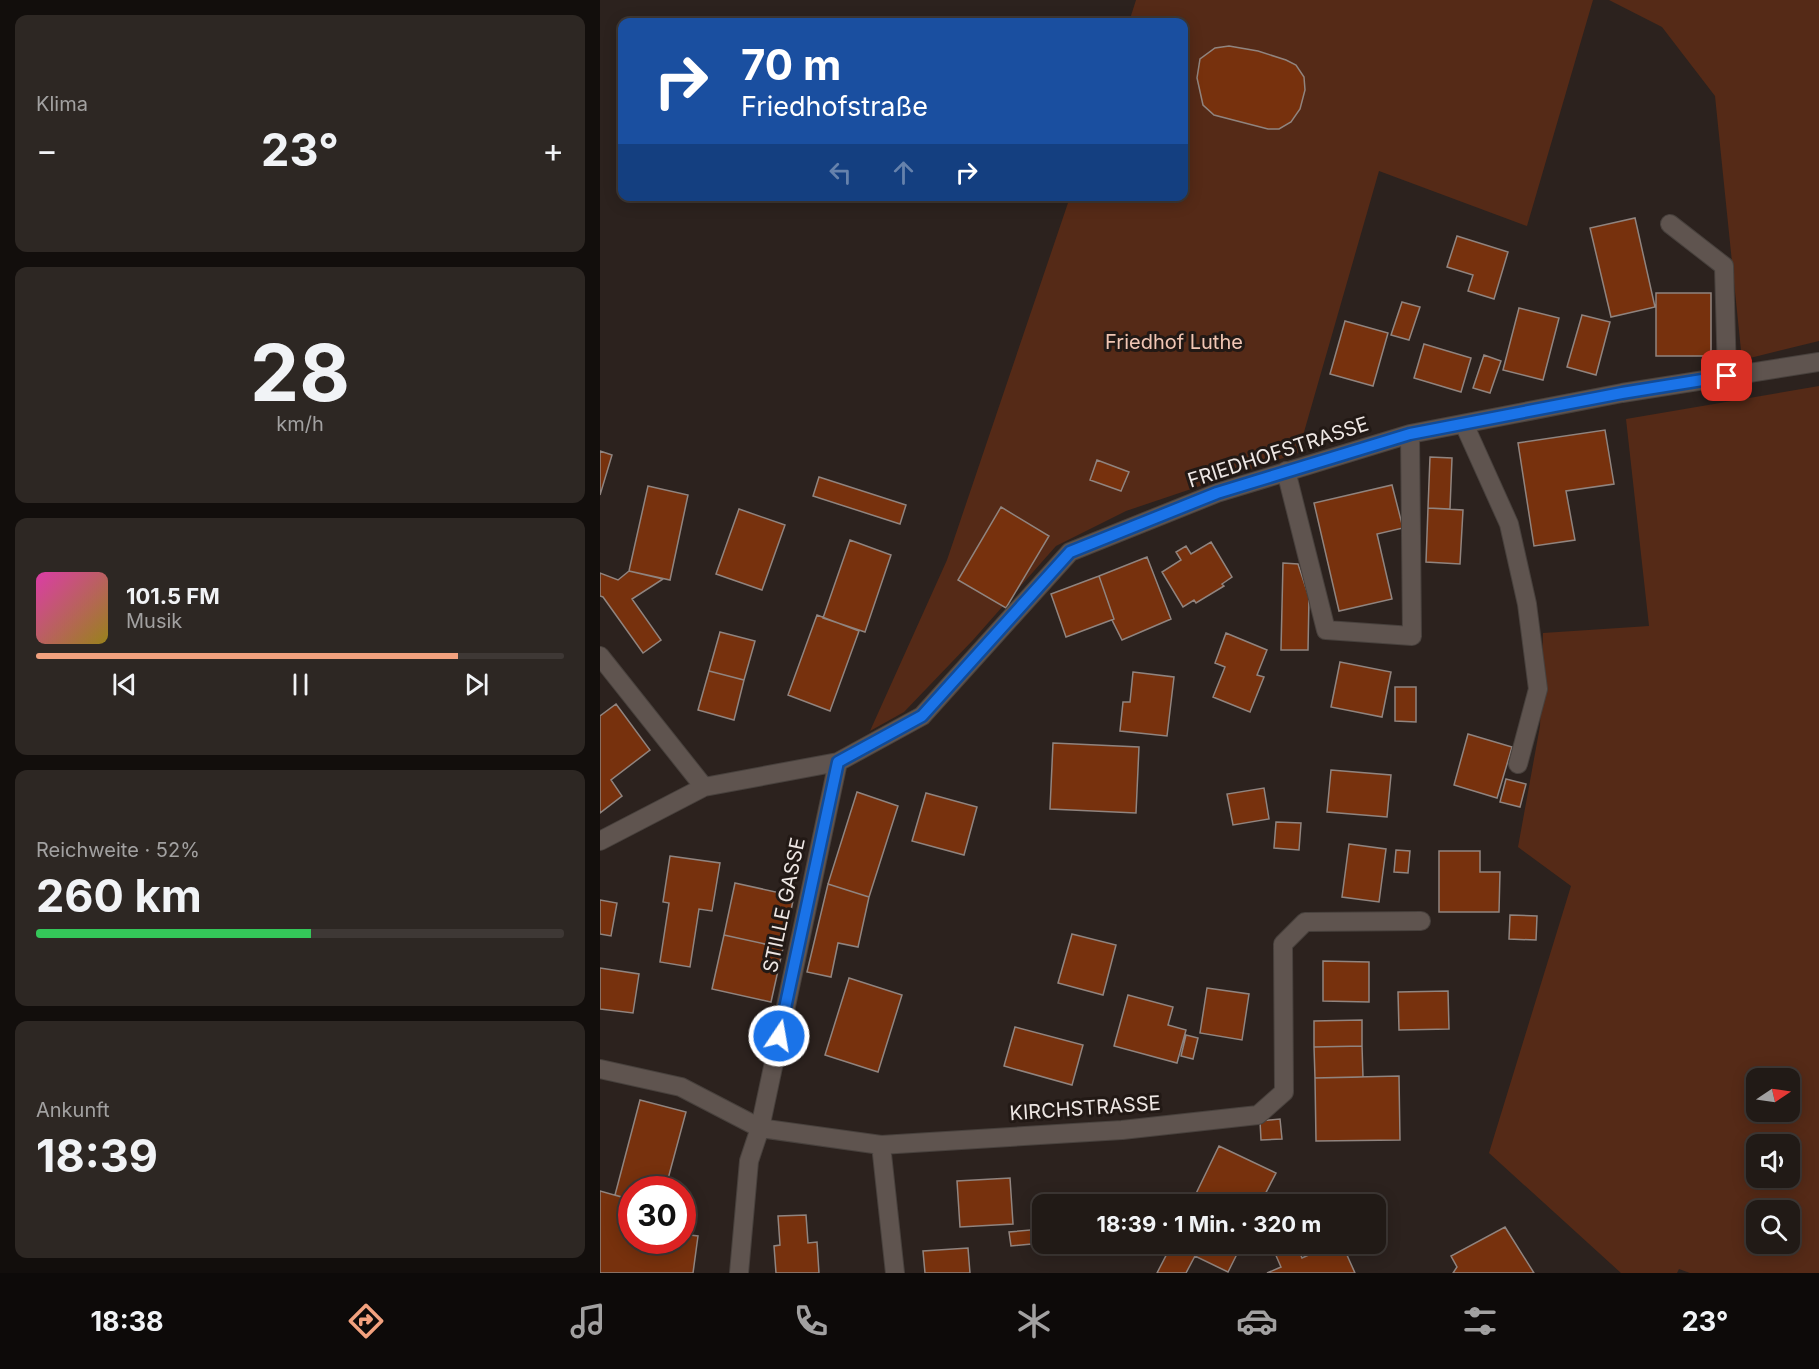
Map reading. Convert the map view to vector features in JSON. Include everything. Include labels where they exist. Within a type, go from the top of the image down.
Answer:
[{"type":"street","points":[[1670,224],[1724,266],[1727,376]]},
{"type":"street","name":"FRIEDHOFSTRASSE","points":[[600,841],[704,787],[838,762],[922,716],[1070,552],[1217,493],[1410,434],[1622,393],[1819,362]]},
{"type":"street","points":[[1464,424],[1509,524],[1527,604],[1538,689],[1518,764]]},
{"type":"street","points":[[1286,471],[1326,630],[1412,636],[1410,434]]},
{"type":"street","points":[[600,656],[704,787]]},
{"type":"street","name":"STILLE GASSE","points":[[739,1273],[749,1161],[760,1128],[838,762]]},
{"type":"street","name":"KIRCHSTRASSE","points":[[600,1069],[681,1087],[760,1128],[881,1144],[1122,1130],[1258,1115],[1284,1092],[1283,944],[1305,922],[1421,921]]},
{"type":"street","points":[[881,1144],[895,1273]]},
{"type":"green space","name":"Friedhof Luthe","points":[[1136,0],[1593,0],[1527,226],[1379,171],[1298,453],[1126,511],[1056,546],[973,640],[904,712],[870,731],[947,560],[1069,201],[1188,201],[1188,18],[1130,18]]},
{"type":"green space","points":[[1609,0],[1819,0],[1819,341],[1742,360],[1715,96],[1662,27]]},
{"type":"green space","points":[[1819,386],[1819,1273],[1690,1273],[1679,1269],[1677,1273],[1621,1273],[1489,1153],[1571,886],[1518,847],[1540,726],[1543,633],[1649,626],[1626,419]]},
{"type":"building","points":[[1229,46],[1258,51],[1296,65],[1304,77],[1305,90],[1300,109],[1291,122],[1279,129],[1268,129],[1214,115],[1203,105],[1197,78],[1200,59],[1215,48]]},
{"type":"building","points":[[1635,218],[1655,307],[1611,317],[1590,228]]},
{"type":"building","points":[[1457,236],[1508,252],[1494,299],[1468,291],[1473,275],[1447,267]]},
{"type":"building","points":[[1656,293],[1711,293],[1711,356],[1656,356]]},
{"type":"building","points":[[1402,302],[1420,307],[1409,340],[1391,335]]},
{"type":"building","points":[[1519,308],[1559,318],[1543,380],[1503,370]]},
{"type":"building","points":[[1582,315],[1610,322],[1596,375],[1567,367]]},
{"type":"building","points":[[1345,321],[1388,333],[1373,386],[1330,374]]},
{"type":"building","points":[[1424,344],[1471,358],[1461,392],[1414,378]]},
{"type":"building","points":[[1484,355],[1501,361],[1490,393],[1473,388]]},
{"type":"building","points":[[1605,430],[1614,484],[1566,491],[1575,540],[1534,546],[1518,443]]},
{"type":"building","points":[[600,451],[612,455],[600,495]]},
{"type":"building","points":[[1430,457],[1452,458],[1450,509],[1428,508]]},
{"type":"building","points":[[1097,460],[1129,472],[1121,491],[1090,480]]},
{"type":"building","points":[[819,477],[906,505],[900,524],[813,496]]},
{"type":"building","points":[[1392,485],[1403,528],[1377,534],[1392,599],[1339,611],[1314,503]]},
{"type":"building","points":[[648,486],[688,495],[670,580],[629,571]]},
{"type":"building","points":[[1001,507],[1049,536],[1006,608],[958,580]]},
{"type":"building","points":[[1428,508],[1463,510],[1460,564],[1426,562]]},
{"type":"building","points":[[739,509],[785,525],[762,590],[716,574]]},
{"type":"building","points":[[850,540],[891,555],[865,632],[823,618]]},
{"type":"building","points":[[1211,542],[1232,577],[1222,584],[1224,586],[1196,603],[1194,600],[1183,607],[1162,572],[1181,560],[1176,552],[1186,546],[1191,554]]},
{"type":"building","points":[[1147,557],[1171,619],[1122,640],[1112,620],[1114,619],[1099,576]]},
{"type":"building","points":[[1283,563],[1298,564],[1309,597],[1308,650],[1281,650]]},
{"type":"building","points":[[629,571],[663,579],[632,599],[661,640],[643,653],[600,596],[600,573],[618,580]]},
{"type":"building","points":[[1099,576],[1114,619],[1066,637],[1051,594]]},
{"type":"building","points":[[817,615],[859,631],[830,711],[788,695]]},
{"type":"building","points":[[720,632],[755,641],[744,680],[709,671]]},
{"type":"building","points":[[1226,633],[1267,650],[1257,675],[1264,677],[1250,712],[1213,697],[1225,667],[1215,663]]},
{"type":"building","points":[[1340,662],[1391,672],[1382,717],[1331,707]]},
{"type":"building","points":[[709,671],[744,680],[734,720],[698,710]]},
{"type":"building","points":[[1133,672],[1174,677],[1167,736],[1120,731],[1123,702],[1130,702]]},
{"type":"building","points":[[1395,687],[1416,687],[1416,722],[1395,721]]},
{"type":"building","points":[[616,704],[650,750],[611,780],[622,796],[600,813],[600,716]]},
{"type":"building","points":[[1468,734],[1512,747],[1497,798],[1454,785]]},
{"type":"building","points":[[1053,743],[1139,747],[1136,813],[1050,809]]},
{"type":"building","points":[[1331,770],[1391,775],[1387,817],[1327,812]]},
{"type":"building","points":[[1506,779],[1526,784],[1520,807],[1500,802]]},
{"type":"building","points":[[1264,788],[1269,819],[1233,825],[1227,794]]},
{"type":"building","points":[[857,792],[898,806],[869,897],[828,884]]},
{"type":"building","points":[[926,793],[977,807],[964,855],[912,841]]},
{"type":"building","points":[[1276,822],[1301,823],[1299,850],[1274,848]]},
{"type":"building","points":[[1349,844],[1386,849],[1379,902],[1342,897]]},
{"type":"building","points":[[1396,850],[1410,851],[1408,873],[1394,872]]},
{"type":"building","points":[[1439,851],[1480,851],[1480,872],[1500,872],[1499,912],[1439,912]]},
{"type":"building","points":[[670,856],[720,863],[712,911],[699,909],[690,967],[660,962],[669,903],[663,902]]},
{"type":"building","points":[[735,883],[794,896],[783,948],[724,935]]},
{"type":"building","points":[[828,884],[869,897],[858,947],[838,943],[831,977],[807,972]]},
{"type":"building","points":[[600,900],[617,903],[611,936],[600,934]]},
{"type":"building","points":[[1510,915],[1537,916],[1536,940],[1509,939]]},
{"type":"building","points":[[1072,934],[1116,945],[1103,995],[1058,983]]},
{"type":"building","points":[[724,935],[783,948],[771,1002],[712,989]]},
{"type":"building","points":[[1323,961],[1369,962],[1369,1002],[1323,1001]]},
{"type":"building","points":[[600,968],[639,974],[633,1013],[600,1009]]},
{"type":"building","points":[[849,978],[902,995],[878,1072],[825,1055]]},
{"type":"building","points":[[1207,988],[1249,994],[1242,1040],[1200,1033]]},
{"type":"building","points":[[1448,991],[1449,1029],[1399,1030],[1398,992]]},
{"type":"building","points":[[1128,995],[1173,1007],[1168,1025],[1186,1030],[1177,1063],[1114,1046]]},
{"type":"building","points":[[1362,1020],[1362,1046],[1314,1047],[1314,1021]]},
{"type":"building","points":[[1015,1027],[1083,1045],[1072,1085],[1004,1066]]},
{"type":"building","points":[[1186,1035],[1198,1038],[1193,1059],[1181,1056]]},
{"type":"building","points":[[1362,1046],[1363,1077],[1315,1078],[1314,1047]]},
{"type":"building","points":[[1399,1076],[1400,1140],[1316,1141],[1315,1078]]},
{"type":"building","points":[[640,1100],[686,1112],[669,1176],[620,1176]]},
{"type":"building","points":[[1280,1119],[1282,1139],[1261,1140],[1260,1121]]},
{"type":"building","points":[[1219,1146],[1276,1173],[1265,1194],[1196,1194]]},
{"type":"building","points":[[1010,1178],[1013,1224],[960,1227],[957,1181]]},
{"type":"building","points":[[600,1191],[618,1196],[618,1254],[696,1254],[693,1273],[600,1273]]},
{"type":"building","points":[[806,1215],[808,1243],[817,1242],[819,1273],[776,1273],[774,1246],[780,1245],[778,1216]]},
{"type":"building","points":[[1505,1227],[1534,1273],[1453,1273],[1457,1267],[1451,1256]]},
{"type":"building","points":[[1032,1230],[1032,1244],[1011,1246],[1009,1232]]},
{"type":"building","points":[[968,1248],[970,1273],[925,1273],[923,1251]]},
{"type":"building","points":[[1167,1254],[1237,1254],[1228,1272],[1195,1256],[1186,1273],[1157,1273]]},
{"type":"building","points":[[1275,1254],[1300,1254],[1302,1258],[1311,1254],[1346,1254],[1355,1273],[1267,1273],[1281,1267]]},
{"type":"route","points":[[779,1036],[838,762],[922,716],[1070,552],[1217,493],[1410,434],[1622,393],[1727,376]]}]
